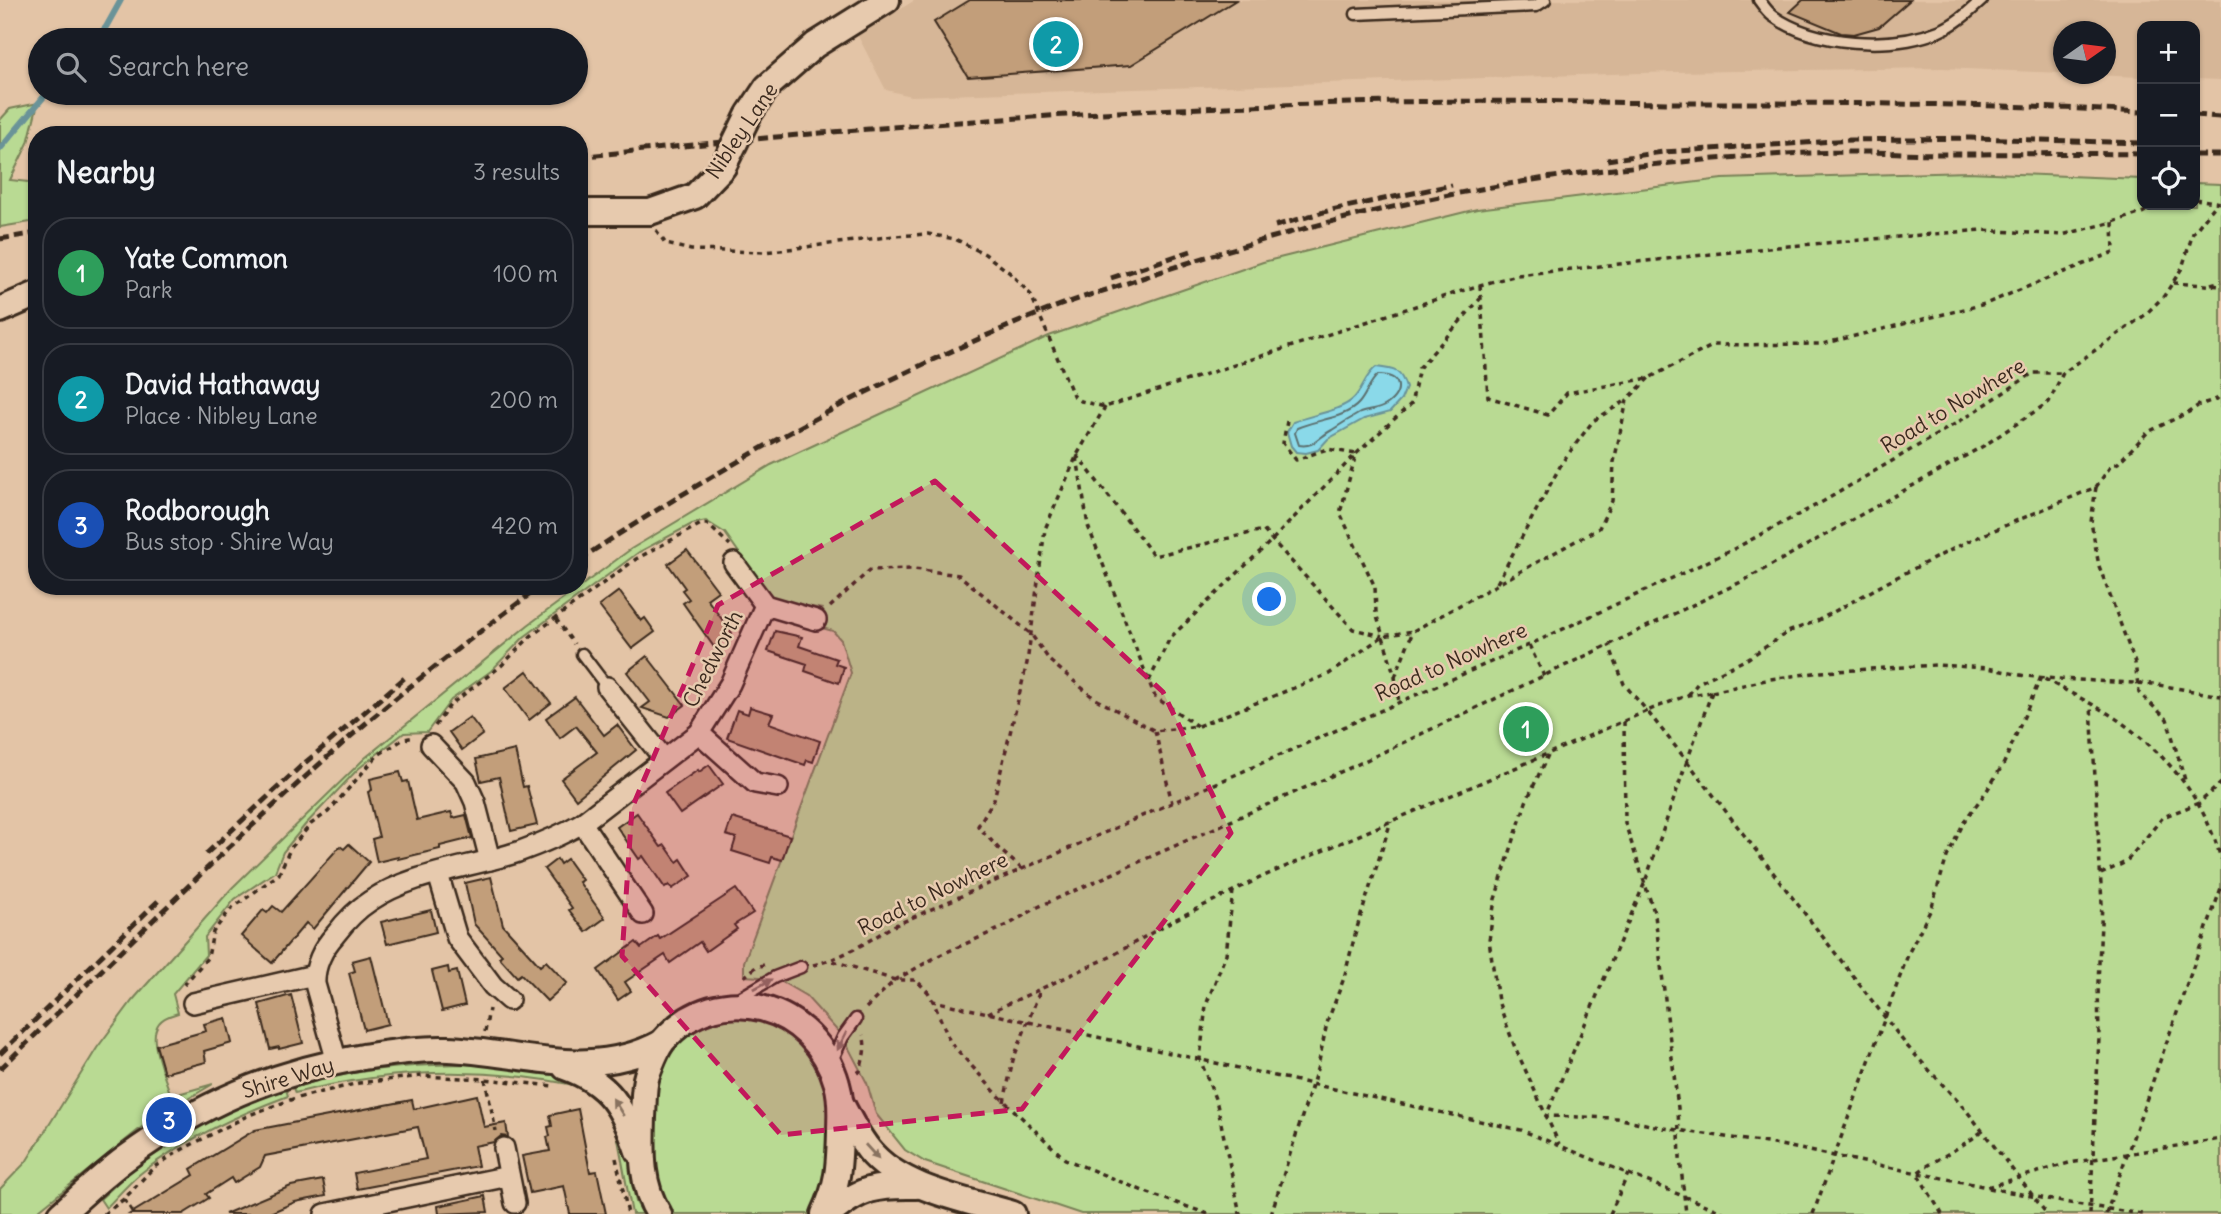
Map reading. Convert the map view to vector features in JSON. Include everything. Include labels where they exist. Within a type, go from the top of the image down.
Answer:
[{"type":"street","name":"Nibley Lane","points":[[588,212],[650,212],[695,196],[723,167],[749,114],[767,87],[815,45],[887,0]]},
{"type":"street","points":[[0,310],[28,298]]},
{"type":"street","name":"Chedworth","points":[[734,563],[765,605],[816,620]]},
{"type":"street","name":"Chedworth","points":[[314,975],[329,941],[351,916],[370,901],[392,889],[490,860],[564,834],[699,733],[730,684],[765,605]]},
{"type":"street","points":[[607,687],[664,759]]},
{"type":"street","name":"Chedworth","points":[[699,733],[755,783],[778,787]]},
{"type":"street","points":[[426,739],[466,782],[475,802],[490,860]]},
{"type":"street","points":[[582,823],[643,914]]},
{"type":"street","points":[[438,874],[457,938],[493,986],[509,1000]]},
{"type":"street","points":[[193,1003],[314,975],[337,1062]]},
{"type":"street","points":[[659,1214],[646,1183],[641,1152],[646,1077],[661,1043],[679,1026],[701,1013],[726,1005],[760,1007],[791,1019],[817,1044],[870,1152],[890,1170],[920,1186],[1013,1214]]},
{"type":"street","name":"Shire Way","points":[[61,1214],[124,1159],[173,1127],[241,1091],[285,1074],[390,1053],[444,1049],[482,1051],[551,1062],[587,1063],[642,1053],[661,1043]]},
{"type":"street","name":"Shire Way","points":[[551,1062],[584,1074],[602,1086],[619,1105],[644,1170]]},
{"type":"street","points":[[827,1214],[839,1173],[836,1084]]},
{"type":"street","points":[[504,1148],[515,1203]]},
{"type":"street","points":[[325,1214],[371,1209],[509,1176]]},
{"type":"street","points":[[827,1214],[851,1196],[864,1191],[889,1185],[920,1186]]},
{"type":"lane","points":[[1356,14],[1536,6],[1545,0]]},
{"type":"lane","points":[[1759,0],[1770,14],[1789,26],[1842,42],[1896,42],[1937,32],[1955,23],[1982,0]]},
{"type":"lane","points":[[582,654],[607,687]]},
{"type":"lane","points":[[726,1005],[801,967]]},
{"type":"lane","points":[[836,1084],[842,1037],[856,1019]]},
{"type":"path","points":[[2200,200],[2219,203]]},
{"type":"path","points":[[2063,373],[2145,315],[2164,296],[2182,268],[2193,233],[2219,203]]},
{"type":"path","points":[[650,212],[656,230],[666,244],[691,250],[764,252],[928,234],[955,239],[985,254],[1010,273],[1031,295],[1073,394],[1082,401],[1105,407],[1517,275],[1777,247],[1982,230],[2062,235],[2090,230],[2146,210]]},
{"type":"path","points":[[1480,285],[1488,397],[1548,415],[1567,393],[1649,378],[1714,345],[1822,344],[1986,304],[2114,252],[2113,222]]},
{"type":"path","points":[[2209,284],[2221,281]]},
{"type":"path","points":[[2173,283],[2221,286]]},
{"type":"path","points":[[1149,681],[1170,638],[1356,454],[1411,404],[1419,368],[1480,299]]},
{"type":"path","name":"Road to Nowhere","points":[[801,967],[831,960],[861,946],[891,927],[1529,645],[1730,551],[1824,501],[1970,415],[2033,373],[2063,373],[2049,402],[1985,445],[1743,581],[1356,765],[1038,907],[1008,925],[940,955],[895,980],[856,1019]]},
{"type":"path","points":[[1496,584],[1563,461],[1593,421],[1627,400],[1649,378]]},
{"type":"path","points":[[2186,782],[2167,719],[2140,693],[2135,663],[2099,566],[2091,522],[2096,487],[2110,467],[2118,463],[2148,432],[2221,395]]},
{"type":"path","points":[[1077,455],[1154,556],[1264,530],[1353,629],[1383,636],[1413,631],[1599,527],[1612,501],[1614,462],[1627,400]]},
{"type":"path","points":[[1022,869],[999,849],[978,825],[994,799],[1027,663],[1045,529],[1077,455],[1105,407]]},
{"type":"path","points":[[1287,421],[1283,443],[1296,460],[1326,449],[1356,454]]},
{"type":"path","points":[[1356,454],[1340,513],[1376,587],[1376,613],[1395,677],[1399,702]]},
{"type":"path","points":[[1077,455],[1088,526],[1155,697],[1198,726]]},
{"type":"path","points":[[1688,695],[1698,683],[1747,659],[1788,632],[1817,621],[1960,545],[2096,487]]},
{"type":"path","points":[[588,594],[636,559],[701,524],[708,524],[735,551],[734,563]]},
{"type":"path","points":[[816,620],[870,570],[914,569],[959,575],[1031,634],[1050,661],[1094,698],[1155,732],[1198,726],[1329,674],[1383,636]]},
{"type":"path","points":[[193,1003],[179,991],[208,957],[213,932],[230,910],[279,874],[290,849],[310,824],[328,812],[378,755],[404,739],[426,739],[450,705],[500,666],[531,636],[587,595]]},
{"type":"path","points":[[556,618],[582,654]]},
{"type":"path","points":[[1395,677],[1413,631]]},
{"type":"path","points":[[1529,645],[1544,676]]},
{"type":"path","points":[[1609,645],[1624,684],[1688,761],[1907,1046],[1966,1110],[2047,1214]]},
{"type":"path","points":[[987,1014],[1110,957],[1170,922],[1264,876],[1688,695],[1821,672],[1936,665],[1987,668],[2041,677],[2138,683],[2221,696]]},
{"type":"path","points":[[2041,677],[2120,722],[2186,782],[2199,803],[2221,859]]},
{"type":"path","points":[[1813,1214],[1909,952],[1931,909],[1947,857],[1965,820],[2004,762],[2041,677]]},
{"type":"path","points":[[1546,1116],[1645,882],[1712,692]]},
{"type":"path","points":[[2090,1214],[2099,1038],[2098,982],[2102,904],[2091,705]]},
{"type":"path","points":[[1624,721],[1625,823],[1645,882],[1656,926],[1678,1108],[1686,1214]]},
{"type":"path","points":[[1155,732],[1172,803]]},
{"type":"path","points":[[1549,753],[1526,802],[1495,899],[1489,940],[1498,1001],[1514,1045],[1560,1145]]},
{"type":"path","points":[[2101,874],[2126,862],[2163,817],[2199,803],[2221,783]]},
{"type":"path","points":[[1271,1214],[1318,1066],[1327,1023],[1344,978],[1391,821]]},
{"type":"path","points":[[2107,1211],[2221,888]]},
{"type":"path","points":[[1233,891],[1226,954],[1206,1005],[1200,1059],[1217,1104],[1240,1214]]},
{"type":"path","points":[[831,960],[895,980],[916,980],[933,1001],[950,1042],[1004,1102],[1065,1159],[1208,1214]]},
{"type":"path","points":[[482,1051],[493,986]]},
{"type":"path","points":[[1004,1102],[1013,1060],[1041,988]]},
{"type":"path","points":[[933,1001],[1521,1130],[1727,1214]]},
{"type":"path","points":[[836,1084],[860,1071],[865,1038],[856,1019]]},
{"type":"path","points":[[104,1214],[124,1199],[154,1167],[183,1149],[249,1115],[293,1100],[359,1083],[422,1076],[559,1087]]},
{"type":"path","points":[[485,1079],[499,1144],[504,1148]]},
{"type":"path","points":[[1546,1116],[1617,1118],[1833,1156],[2107,1211],[2142,1214]]},
{"type":"path","points":[[1917,1173],[1982,1132]]},
{"type":"path","points":[[1987,1187],[2069,1163],[2221,1139]]},
{"type":"path","points":[[616,1159],[628,1214]]},
{"type":"path","points":[[1611,1214],[1628,1173]]},
{"type":"path","points":[[1917,1173],[1942,1214]]},
{"type":"path","points":[[124,1199],[134,1214]]},
{"type":"highlighted area","points":[[935,481],[1163,692],[1231,833],[1022,1109],[781,1135],[622,956],[632,808],[718,605]]},
{"type":"shaded area","points":[[915,0],[2221,0],[2221,80],[2200,79],[2200,21],[2137,21],[2137,77],[2116,76],[2116,21],[2053,21],[2053,73],[1942,68],[1674,72],[911,96],[886,90],[858,36]]},
{"type":"green space","points":[[38,105],[32,126],[28,126],[28,143],[10,180],[28,182],[28,222],[0,227],[0,120],[10,109]]},
{"type":"green space","points":[[1968,172],[2137,179],[2137,210],[2200,210],[2200,183],[2221,184],[2221,1214],[1081,1214],[925,1162],[905,1150],[876,1114],[867,1083],[843,1037],[806,996],[775,978],[744,976],[744,962],[851,673],[841,640],[833,631],[822,628],[825,618],[822,609],[771,598],[725,533],[706,521],[692,524],[639,552],[588,590],[588,581],[631,549],[771,465],[1049,336],[1263,262],[1477,209],[1722,179]]},
{"type":"green space","points":[[569,595],[581,595],[524,637],[491,671],[451,700],[427,732],[404,733],[358,769],[283,852],[275,872],[235,899],[205,937],[206,955],[173,994],[178,1013],[159,1023],[155,1044],[171,1096],[213,1084],[147,1123],[34,1214],[0,1214],[0,1189],[26,1162],[97,1048],[132,1001],[232,888],[365,758],[528,625]]},
{"type":"green space","points":[[732,1018],[763,1020],[794,1036],[815,1058],[829,1095],[828,1174],[812,1214],[672,1214],[664,1198],[657,1176],[654,1152],[654,1101],[659,1077],[667,1057],[685,1037],[704,1027]]},
{"type":"green space","points":[[462,1064],[507,1067],[573,1077],[595,1087],[629,1142],[630,1174],[636,1202],[643,1214],[632,1214],[614,1118],[588,1088],[515,1076],[441,1073],[368,1079],[295,1093],[293,1088],[377,1070]]},
{"type":"green space","points":[[286,1089],[288,1096],[214,1128],[161,1158],[135,1178],[106,1208],[100,1199],[140,1164],[185,1133],[234,1108]]},
{"type":"water","points":[[1376,367],[1396,372],[1402,377],[1406,388],[1401,400],[1390,412],[1364,419],[1328,439],[1318,450],[1296,452],[1287,432],[1293,422],[1349,402]]},
{"type":"building","points":[[970,0],[1236,0],[1131,65],[968,77],[934,22]]},
{"type":"building","points":[[1803,0],[1910,0],[1879,27],[1854,34],[1841,33],[1790,12]]},
{"type":"building","points":[[687,550],[718,591],[707,599],[732,633],[714,647],[683,603],[689,599],[682,590],[685,588],[668,564]]},
{"type":"building","points":[[619,591],[641,621],[645,618],[655,632],[632,649],[599,606]]},
{"type":"building","points":[[775,631],[802,637],[799,646],[837,659],[835,664],[844,667],[839,683],[805,671],[807,664],[768,651]]},
{"type":"building","points":[[647,656],[685,705],[669,717],[642,708],[650,702],[627,672]]},
{"type":"building","points":[[527,671],[551,703],[529,720],[505,688]]},
{"type":"building","points":[[575,697],[604,735],[617,725],[636,750],[576,799],[561,779],[597,752],[576,726],[560,738],[546,718]]},
{"type":"building","points":[[750,707],[773,714],[769,723],[820,741],[813,762],[807,760],[805,765],[727,738],[737,710],[748,714]]},
{"type":"building","points":[[470,717],[483,734],[462,750],[449,732]]},
{"type":"building","points":[[515,750],[523,787],[527,786],[537,825],[511,831],[499,777],[481,781],[476,759]]},
{"type":"building","points":[[709,765],[723,784],[680,814],[665,793]]},
{"type":"building","points":[[400,772],[403,782],[408,781],[417,820],[451,812],[453,818],[466,815],[472,838],[440,846],[440,849],[377,862],[372,839],[379,837],[368,792],[372,790],[370,779]]},
{"type":"building","points":[[637,813],[661,847],[665,845],[677,862],[681,859],[692,876],[672,889],[669,885],[665,888],[643,856],[639,859],[617,827]]},
{"type":"building","points":[[732,818],[790,836],[782,860],[772,857],[770,863],[732,851],[736,838],[726,835]]},
{"type":"building","points":[[349,844],[369,862],[313,929],[306,923],[272,963],[241,936],[263,910],[267,913],[273,906],[281,912],[340,846],[344,849]]},
{"type":"building","points":[[557,859],[560,864],[567,859],[582,880],[579,882],[605,918],[586,932],[544,869]]},
{"type":"building","points":[[491,877],[503,925],[540,966],[546,961],[567,983],[547,1001],[521,974],[517,977],[499,957],[502,955],[474,924],[465,883]]},
{"type":"building","points":[[736,889],[753,913],[734,925],[737,929],[706,951],[700,942],[670,963],[665,955],[625,982],[631,991],[618,1000],[598,970],[636,942],[641,948],[658,936],[660,939]]},
{"type":"building","points":[[431,910],[436,932],[387,944],[381,922]]},
{"type":"building","points":[[371,956],[388,1024],[364,1030],[349,973],[355,971],[352,961]]},
{"type":"building","points":[[448,967],[449,973],[457,971],[465,1005],[442,1011],[432,971]]},
{"type":"building","points":[[291,995],[303,1043],[270,1049],[259,1004]]},
{"type":"building","points":[[226,1018],[232,1043],[204,1051],[206,1062],[164,1073],[156,1045],[206,1031],[204,1024]]},
{"type":"building","points":[[477,1095],[484,1127],[506,1123],[508,1137],[501,1136],[494,1142],[474,1146],[478,1166],[357,1189],[354,1173],[426,1159],[418,1127],[265,1156],[260,1167],[234,1183],[231,1178],[206,1194],[209,1198],[183,1214],[130,1214],[194,1175],[191,1169],[255,1130],[412,1100],[414,1109]]},
{"type":"building","points":[[578,1109],[590,1172],[597,1171],[606,1214],[570,1214],[564,1186],[530,1193],[522,1156],[550,1151],[547,1137],[550,1136],[548,1127],[552,1126],[550,1115]]},
{"type":"building","points":[[323,1180],[326,1196],[295,1202],[268,1214],[225,1214],[291,1186]]},
{"type":"building","points":[[485,1196],[488,1212],[439,1214],[438,1206]]},
{"type":"waterway","points":[[105,28],[121,0]]},
{"type":"waterway","points":[[0,149],[37,105]]},
{"type":"railway","points":[[588,156],[783,136],[987,120],[1191,108],[1395,102],[1847,103],[2137,112]]},
{"type":"railway","points":[[2200,115],[2221,117]]},
{"type":"railway","points":[[1607,160],[1663,152],[1851,140],[1970,138],[2137,143]]},
{"type":"railway","points":[[588,554],[751,454],[930,361],[1053,308],[1269,238],[1469,191],[1604,170],[1718,159],[1837,152],[2137,154]]},
{"type":"railway","points":[[2200,155],[2221,155]]},
{"type":"railway","points":[[1275,226],[1331,210],[1452,185]]},
{"type":"railway","points":[[0,239],[28,234]]},
{"type":"railway","points":[[1111,278],[1191,251]]},
{"type":"railway","points":[[0,1069],[177,897],[312,771],[403,692],[529,595]]},
{"type":"railway","points":[[206,854],[300,767],[408,675]]},
{"type":"railway","points":[[0,1054],[159,900]]},
{"type":"place","name":"David Hathaway","points":[[1056,44]]},
{"type":"place","name":"Yate Common","points":[[1526,729]]},
{"type":"place","name":"Rodborough","points":[[169,1120]]}]
